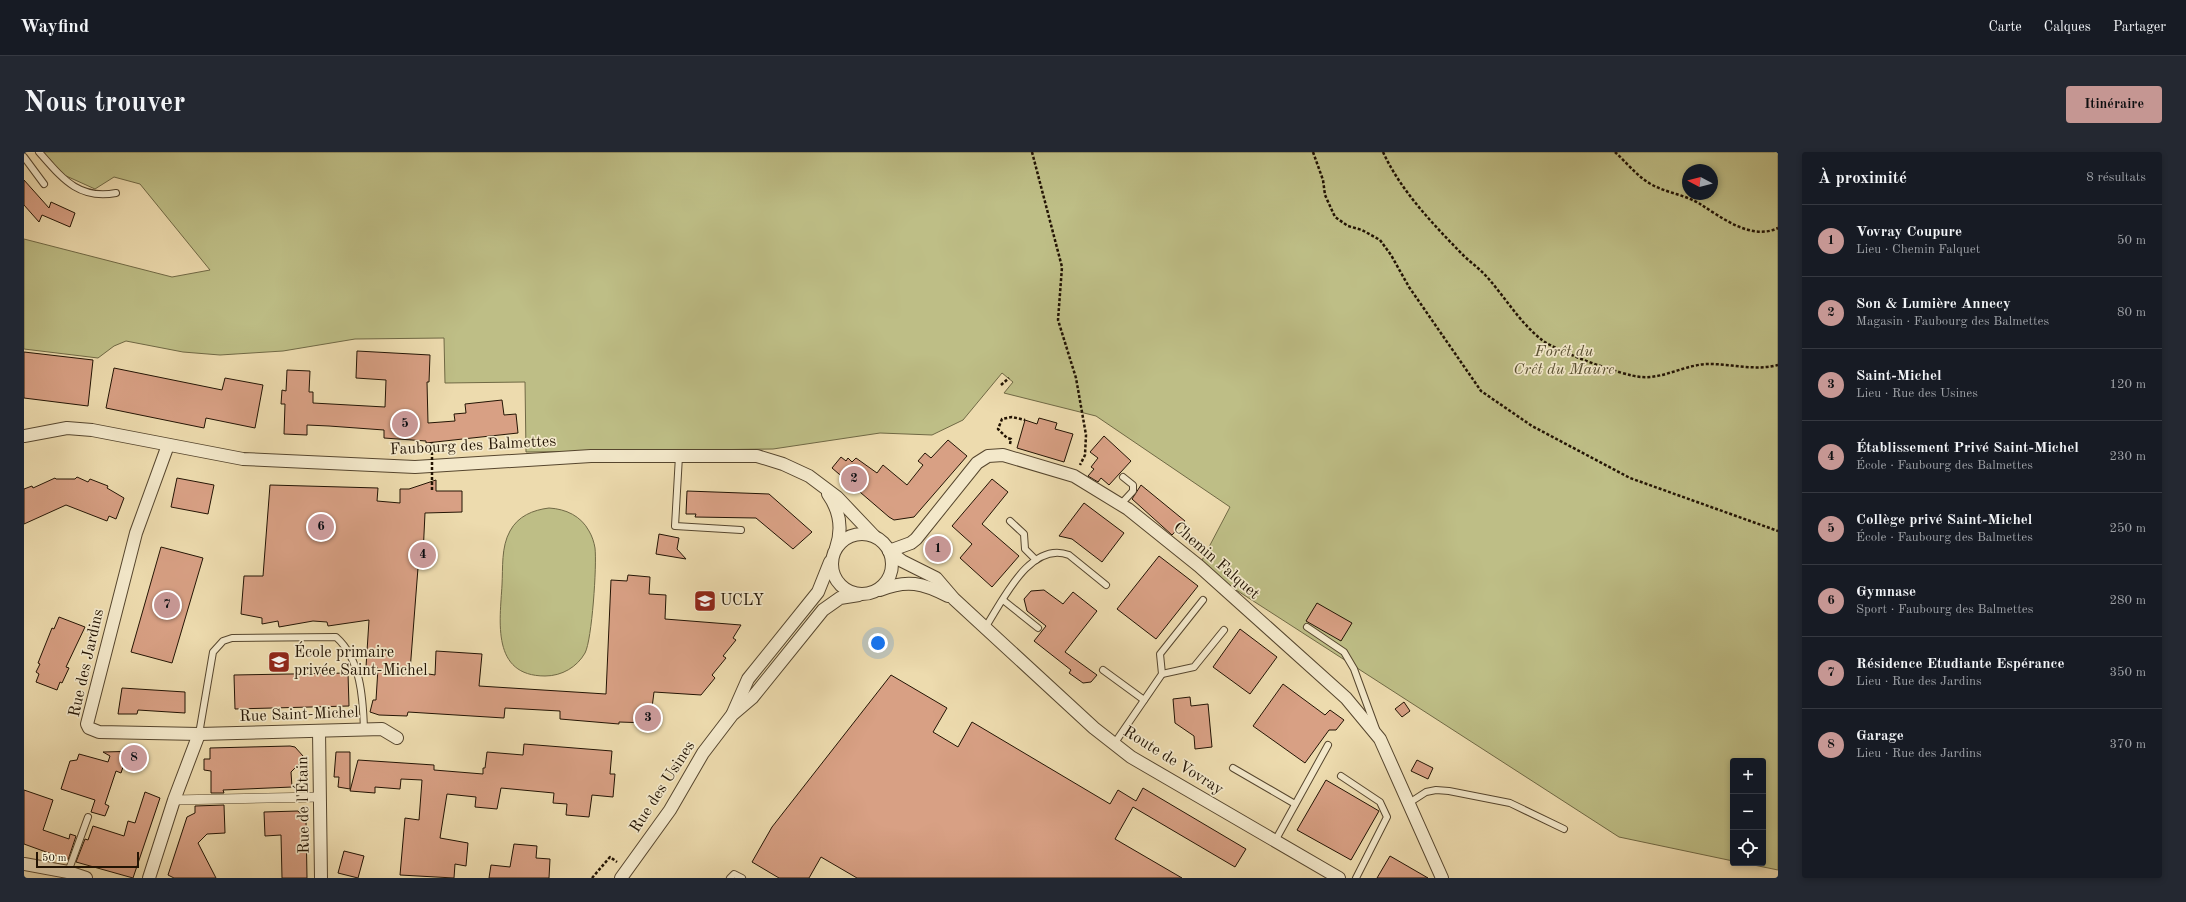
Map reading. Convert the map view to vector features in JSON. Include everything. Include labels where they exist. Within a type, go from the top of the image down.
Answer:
[{"type":"street","name":"Faubourg des Balmettes","points":[[24,436],[44,431],[79,428],[243,459],[415,467],[591,456],[764,458],[795,468],[809,476],[837,497],[874,536]]},
{"type":"street","name":"Rue des Jardins","points":[[168,445],[136,533],[87,724],[92,731],[99,732],[199,734]]},
{"type":"street","name":"Chemin Falquet","points":[[890,551],[911,543],[916,539],[977,463],[988,456],[1003,455],[1074,476],[1121,504],[1199,566],[1346,698],[1380,739],[1442,878]]},
{"type":"street","name":"Faubourg des Balmettes","points":[[824,488],[833,501],[840,520],[841,530],[834,554]]},
{"type":"street","points":[[856,534],[874,536],[883,542],[890,551],[893,566],[891,574],[883,587],[877,591],[859,595],[850,593],[836,581],[833,573],[834,554],[847,537],[856,534]]},
{"type":"street","name":"Route de Vovray","points":[[890,551],[902,560],[936,578],[954,599],[985,628],[1094,728],[1131,757],[1339,878]]},
{"type":"street","name":"Rue des Usines","points":[[621,878],[670,810],[703,754],[732,715],[748,679],[818,592],[834,554]]},
{"type":"street","name":"Route de Vovray","points":[[877,591],[897,585],[916,584],[929,587],[954,599]]},
{"type":"street","name":"Rue des Usines","points":[[732,715],[752,698],[823,610],[840,598],[859,595]]},
{"type":"street","name":"Rue Saint-Michel","points":[[199,734],[382,729],[397,738]]},
{"type":"street","name":"Rue de l'Étain","points":[[319,731],[321,878]]},
{"type":"street","points":[[149,878],[174,800],[199,734]]},
{"type":"street","points":[[174,800],[320,797]]},
{"type":"street","points":[[24,864],[68,872],[86,878]]},
{"type":"lane","points":[[39,152],[63,180],[72,186],[100,196],[116,193]]},
{"type":"lane","points":[[24,157],[44,184]]},
{"type":"lane","points":[[678,456],[675,526],[741,530]]},
{"type":"lane","points":[[1121,504],[1133,490],[1133,485],[1123,477]]},
{"type":"lane","points":[[1010,521],[1024,534],[1025,549],[1036,560]]},
{"type":"lane","points":[[985,628],[1022,572],[1036,560],[1045,555],[1062,552],[1069,555],[1106,585]]},
{"type":"lane","points":[[1003,600],[1038,628]]},
{"type":"lane","points":[[1114,744],[1162,674],[1160,654],[1203,600]]},
{"type":"lane","points":[[1307,628],[1344,652],[1354,669],[1380,739]]},
{"type":"lane","points":[[1162,674],[1194,667],[1224,630]]},
{"type":"lane","points":[[199,734],[213,652],[223,641],[232,638],[336,637],[356,664],[364,708],[364,729]]},
{"type":"lane","points":[[1103,670],[1144,700]]},
{"type":"lane","points":[[1275,841],[1328,745]]},
{"type":"lane","points":[[1233,768],[1295,804]]},
{"type":"lane","points":[[1341,776],[1380,802],[1387,817],[1356,878]]},
{"type":"lane","points":[[1408,803],[1426,792],[1436,790],[1449,791],[1510,803],[1564,829]]},
{"type":"lane","points":[[68,872],[88,817]]},
{"type":"lane","points":[[730,878],[734,874],[742,878]]},
{"type":"path","points":[[1032,152],[1062,267],[1058,320],[1076,378],[1086,435],[1085,455],[1074,476]]},
{"type":"path","points":[[1312,152],[1324,180],[1325,195],[1335,217],[1348,226],[1362,230],[1380,240],[1391,255],[1409,287],[1481,391],[1532,426],[1584,452],[1630,478],[1778,531]]},
{"type":"path","points":[[1383,152],[1393,174],[1404,189],[1447,239],[1486,276],[1532,331],[1544,342],[1622,374],[1641,377],[1654,377],[1691,366],[1708,364],[1750,368],[1778,365]]},
{"type":"path","points":[[1615,152],[1648,182],[1664,191],[1700,203],[1728,222],[1755,231],[1766,232],[1778,228]]},
{"type":"path","points":[[1001,385],[1009,378]]},
{"type":"path","points":[[1011,439],[1007,438],[998,429],[1002,419],[1012,417],[1025,420]]},
{"type":"path","points":[[432,442],[432,491]]},
{"type":"path","points":[[592,878],[610,857]]},
{"type":"green space","name":"Forêt du Crêt du Maure","points":[[43,152],[1778,152],[1778,870],[1759,866],[1766,866],[1766,758],[1730,758],[1730,860],[1619,837],[1199,566],[1230,507],[1096,416],[1004,393],[1013,382],[1002,373],[963,420],[932,435],[880,433],[773,449],[526,452],[525,382],[445,383],[444,338],[355,339],[283,351],[220,355],[183,352],[126,341],[114,346],[98,358],[24,349],[24,239],[172,277],[210,270],[140,184],[114,177],[95,189],[64,175]]},
{"type":"green space","points":[[549,508],[572,514],[586,526],[595,546],[595,570],[592,619],[588,645],[585,653],[578,662],[568,670],[551,676],[545,676],[528,674],[515,667],[507,657],[502,644],[500,614],[503,558],[507,537],[517,521],[532,512]]},
{"type":"building","points":[[24,180],[49,208],[51,202],[75,213],[70,227],[42,215],[39,222],[24,205]]},
{"type":"building","points":[[357,351],[430,355],[429,382],[427,382],[428,423],[455,421],[454,414],[466,413],[465,404],[502,400],[504,415],[516,414],[518,433],[426,443],[426,441],[384,438],[384,430],[329,426],[307,425],[307,435],[284,434],[285,404],[281,404],[282,390],[286,391],[287,370],[310,371],[309,392],[313,392],[313,403],[385,407],[386,380],[356,378]]},
{"type":"building","points":[[24,352],[93,360],[88,406],[24,398]]},
{"type":"building","points":[[114,368],[222,390],[225,378],[263,385],[255,428],[206,418],[204,428],[106,408]]},
{"type":"building","points":[[1039,418],[1057,423],[1055,429],[1073,434],[1064,462],[1017,448],[1025,420],[1037,424]]},
{"type":"building","points":[[1104,436],[1131,461],[1109,485],[1101,478],[1098,482],[1088,476],[1094,469],[1091,467],[1098,458],[1090,452]]},
{"type":"building","points":[[948,440],[967,456],[914,517],[894,520],[832,468],[841,457],[846,461],[848,458],[852,462],[856,458],[877,473],[883,465],[907,485],[923,465],[918,461],[925,453],[931,458]]},
{"type":"building","points":[[77,477],[88,482],[90,479],[108,486],[107,488],[124,498],[116,519],[109,516],[107,521],[66,505],[24,524],[24,489],[32,486],[33,488],[55,478],[75,479]]},
{"type":"building","points":[[177,478],[214,485],[208,514],[171,507]]},
{"type":"building","points":[[992,479],[1008,492],[982,524],[1019,556],[992,587],[960,558],[972,544],[952,526]]},
{"type":"building","points":[[436,480],[436,491],[462,491],[462,512],[425,513],[423,555],[419,555],[410,671],[435,675],[436,651],[482,654],[479,686],[606,694],[611,580],[627,581],[628,575],[650,577],[649,594],[666,595],[665,619],[741,625],[733,638],[736,640],[723,656],[726,658],[712,675],[715,678],[701,695],[654,692],[650,723],[619,722],[619,724],[560,719],[560,711],[505,708],[504,718],[408,712],[407,716],[379,715],[370,712],[373,700],[376,700],[378,668],[366,667],[369,620],[328,626],[327,622],[313,621],[279,627],[278,621],[262,624],[262,618],[241,614],[244,576],[263,576],[270,485],[378,488],[377,501],[400,503],[400,489],[409,489]]},
{"type":"building","points":[[1141,485],[1185,521],[1172,535],[1132,499]]},
{"type":"building","points":[[687,491],[769,494],[812,532],[793,549],[756,518],[695,517],[696,514],[686,514]]},
{"type":"building","points":[[1084,503],[1124,533],[1102,562],[1072,539],[1059,536]]},
{"type":"building","points":[[659,534],[679,538],[677,549],[686,559],[656,554]]},
{"type":"building","points":[[161,547],[203,558],[172,663],[131,652]]},
{"type":"building","points":[[1159,556],[1198,586],[1156,639],[1117,609]]},
{"type":"building","points":[[1044,590],[1063,604],[1073,592],[1097,611],[1065,652],[1097,675],[1091,682],[1083,683],[1069,673],[1071,670],[1034,641],[1046,626],[1027,611],[1024,599],[1031,591]]},
{"type":"building","points":[[1317,603],[1352,623],[1341,641],[1306,621]]},
{"type":"building","points":[[59,617],[85,627],[66,667],[69,668],[57,690],[36,682],[39,674],[36,672],[52,628],[54,629]]},
{"type":"building","points":[[1240,629],[1277,657],[1250,694],[1213,667]]},
{"type":"building","points":[[348,673],[349,706],[235,709],[234,675]]},
{"type":"building","points":[[891,675],[947,708],[933,732],[958,747],[972,722],[1110,804],[1118,790],[1136,801],[1143,788],[1246,849],[1235,867],[1133,807],[1115,839],[1182,878],[857,878],[821,857],[809,878],[779,878],[752,862],[772,827]]},
{"type":"building","points":[[1283,684],[1325,715],[1330,710],[1344,720],[1336,730],[1329,730],[1305,763],[1253,726]]},
{"type":"building","points":[[122,688],[185,692],[185,713],[138,710],[137,714],[118,714]]},
{"type":"building","points":[[1190,697],[1191,706],[1208,704],[1212,747],[1195,749],[1194,736],[1175,723],[1173,699]]},
{"type":"building","points":[[1404,702],[1410,711],[1402,717],[1395,709]]},
{"type":"building","points":[[524,744],[612,751],[610,774],[615,774],[613,797],[592,795],[589,817],[566,815],[567,804],[553,803],[554,793],[501,788],[497,809],[475,807],[476,797],[447,794],[440,838],[468,843],[466,866],[455,864],[454,878],[400,875],[405,818],[419,820],[422,780],[401,779],[400,789],[375,787],[375,793],[350,791],[358,760],[434,765],[434,770],[483,774],[487,752],[523,755]]},
{"type":"building","points":[[295,747],[303,756],[299,764],[291,772],[292,787],[223,790],[224,793],[211,793],[211,771],[204,770],[204,759],[210,759],[210,748]]},
{"type":"building","points":[[143,751],[139,765],[125,761],[121,773],[116,771],[105,804],[109,806],[105,816],[91,812],[95,800],[61,789],[70,761],[77,760],[79,754],[108,762],[110,756],[103,752]]},
{"type":"building","points":[[336,752],[350,752],[350,789],[338,787],[339,777],[334,777]]},
{"type":"building","points":[[1417,760],[1433,768],[1428,779],[1411,771]]},
{"type":"building","points":[[1326,780],[1379,811],[1351,860],[1297,830]]},
{"type":"building","points":[[24,790],[53,800],[43,830],[69,839],[70,834],[76,836],[68,860],[24,844]]},
{"type":"building","points":[[145,792],[160,798],[133,878],[76,862],[85,839],[88,840],[93,826],[124,836],[128,821],[135,823]]},
{"type":"building","points":[[224,805],[225,833],[207,834],[198,843],[216,878],[174,878],[168,875],[187,817],[195,813],[195,806]]},
{"type":"building","points":[[298,811],[306,820],[307,878],[282,878],[281,835],[265,836],[264,812]]},
{"type":"building","points":[[514,844],[537,846],[536,858],[550,859],[549,878],[489,878],[491,865],[510,867]]},
{"type":"building","points":[[344,851],[364,856],[358,878],[338,873]]},
{"type":"building","points":[[1390,856],[1428,878],[1377,878]]},
{"type":"place","name":"Collège privé Saint-Michel","points":[[405,424]]},
{"type":"place","name":"Son & Lumière Annecy","points":[[854,479]]},
{"type":"place","name":"Gymnase","points":[[321,527]]},
{"type":"place","name":"Vovray Coupure","points":[[938,549]]},
{"type":"place","name":"Établissement Privé Saint-Michel","points":[[423,555]]},
{"type":"place","name":"UCLY","points":[[705,601]]},
{"type":"place","name":"Résidence Etudiante Espérance","points":[[167,605]]},
{"type":"place","name":"École primaire privée Saint-Michel","points":[[279,662]]},
{"type":"place","name":"Saint-Michel","points":[[648,718]]},
{"type":"place","name":"Garage","points":[[134,758]]}]
